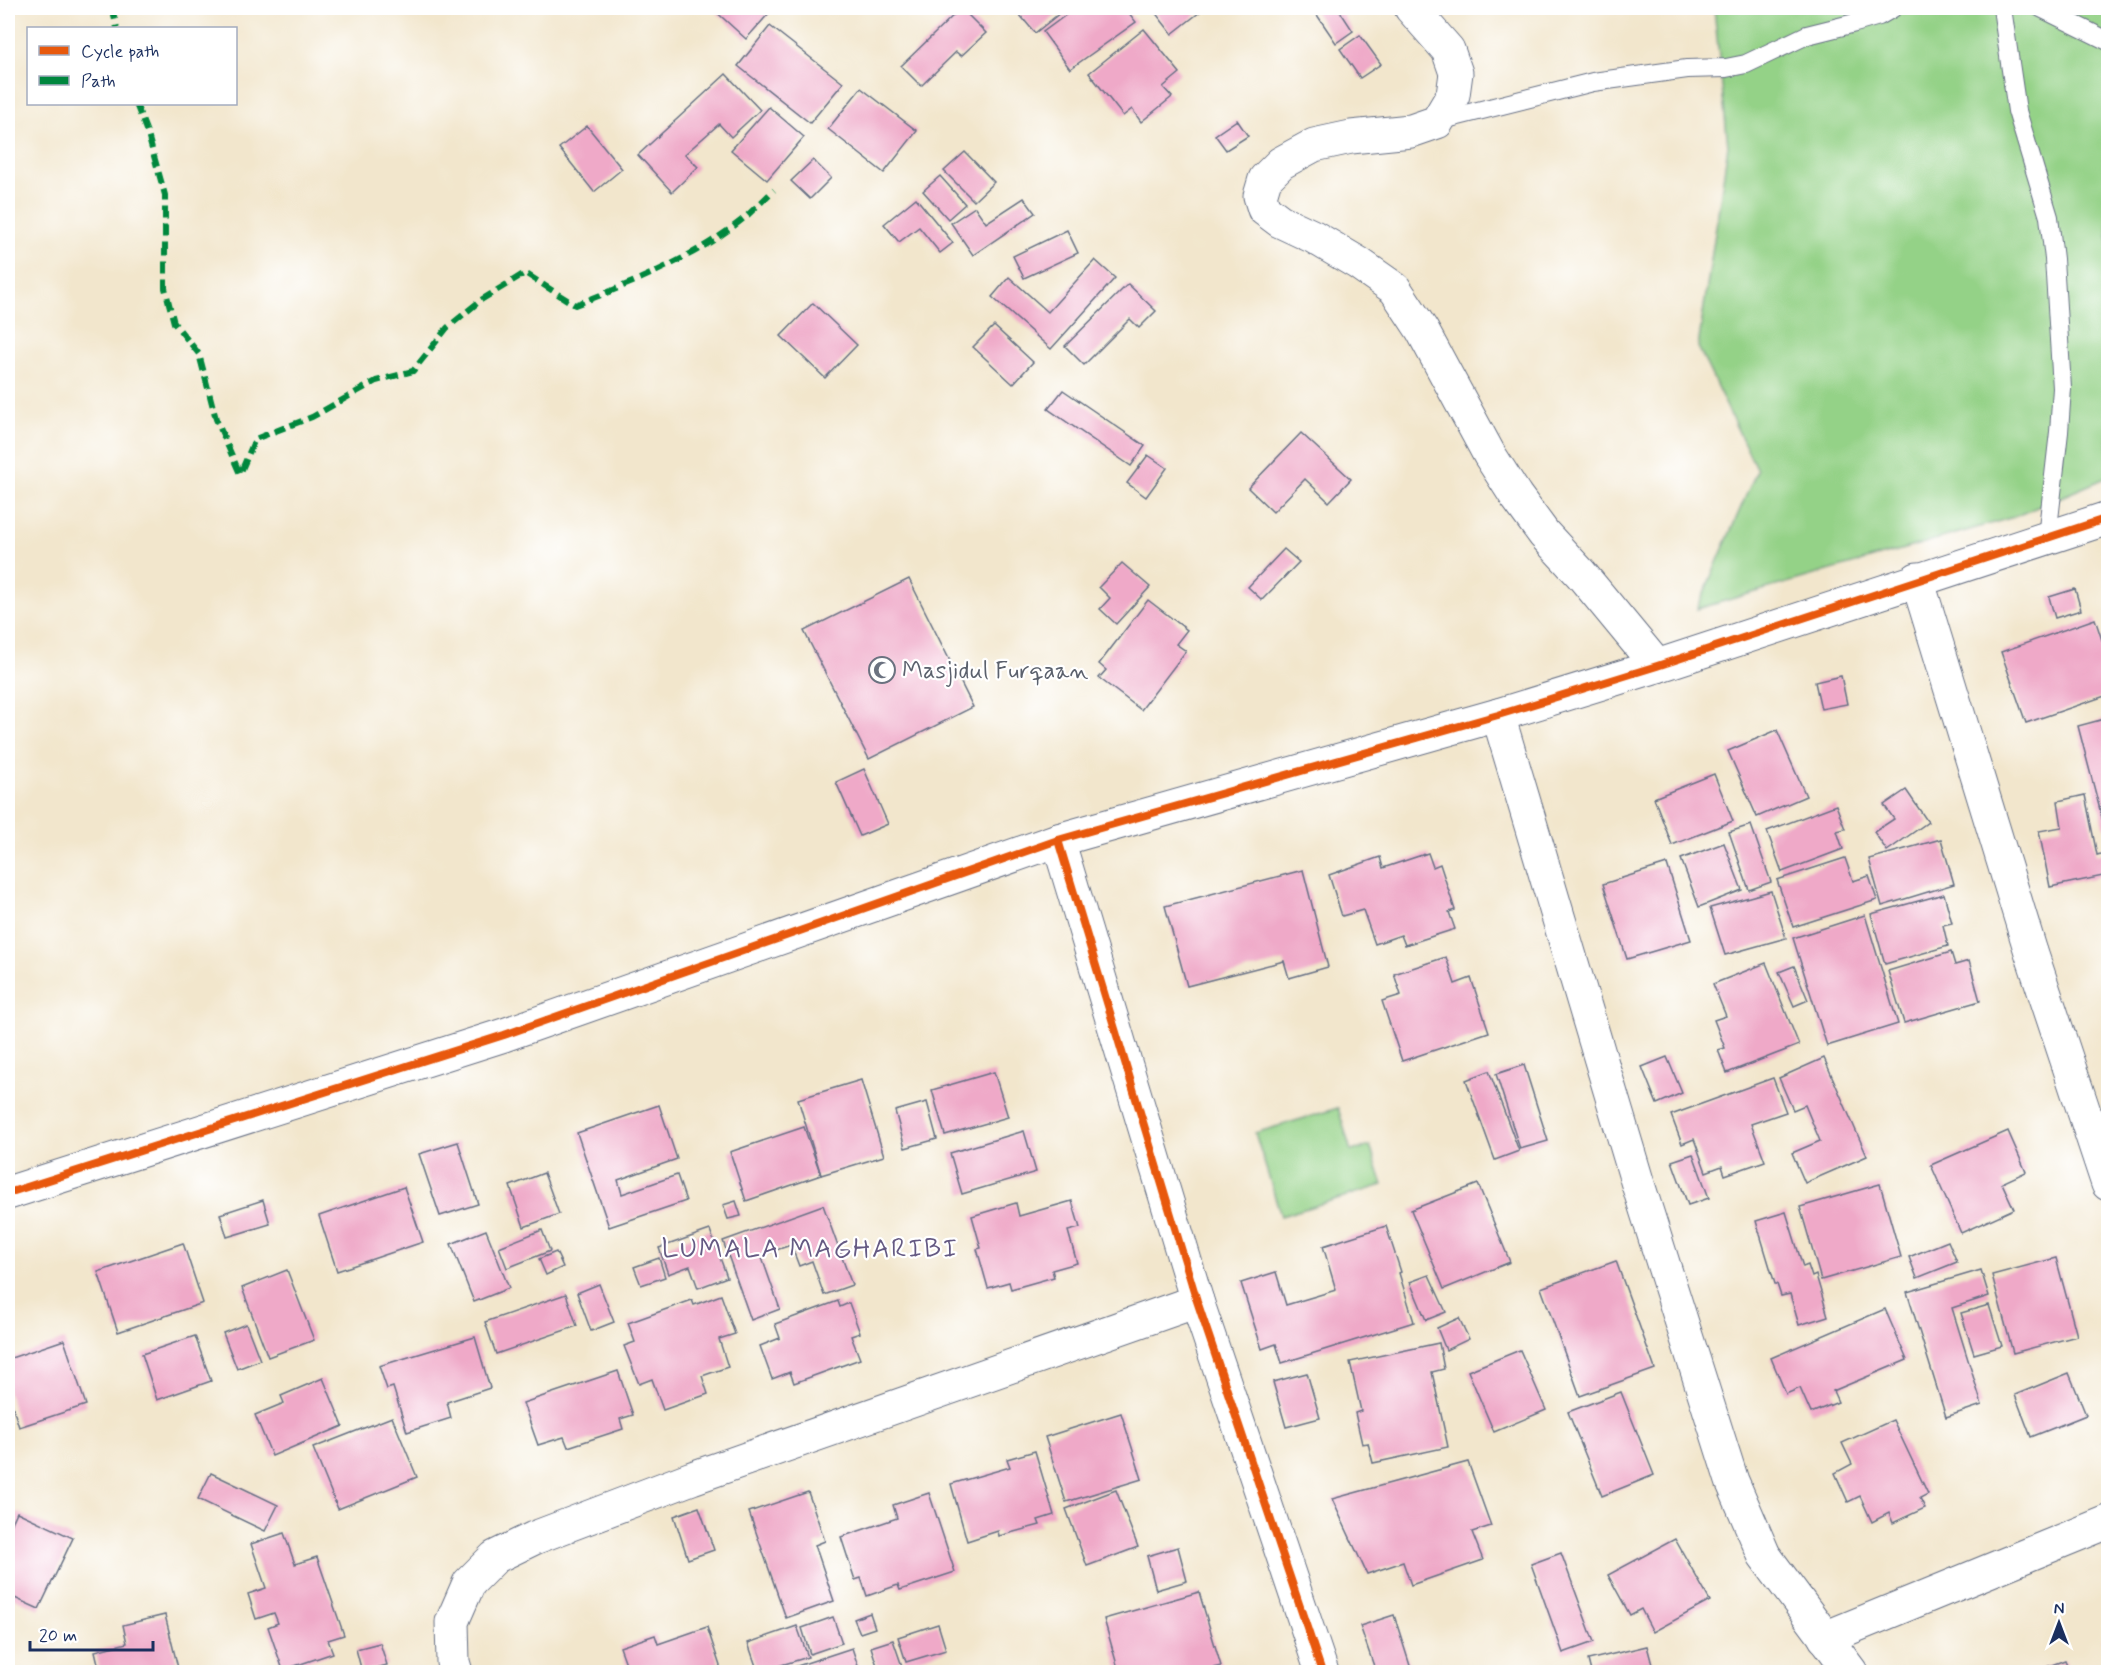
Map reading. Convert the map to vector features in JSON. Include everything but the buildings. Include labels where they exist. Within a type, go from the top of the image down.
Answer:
[{"type":"street","points":[[1411,8],[1448,50],[1456,73],[1453,95],[1437,122],[1411,131],[1351,137],[1314,146],[1281,163],[1265,179],[1260,196],[1264,209],[1280,221],[1314,237],[1358,263],[1395,289],[1422,330],[1489,454],[1516,496],[1544,534],[1581,574],[1657,666]]},
{"type":"street","points":[[8,1193],[504,1035],[1058,840],[1498,715],[1657,666],[2109,518]]},
{"type":"street","points":[[1917,579],[2031,952],[2109,1184]]},
{"type":"street","points":[[1498,715],[1637,1181],[1732,1481],[1764,1555],[1851,1672]]},
{"type":"street","points":[[1058,840],[1197,1301],[1322,1672]]},
{"type":"street","points":[[456,1672],[453,1662],[452,1622],[469,1583],[495,1557],[534,1538],[692,1478],[1197,1301]]},
{"type":"street","points":[[1825,1638],[2109,1522]]},
{"type":"lane","points":[[1437,122],[1593,82],[1687,69],[1726,68],[1746,64],[1807,35],[1879,16],[1893,8]]},
{"type":"lane","points":[[2002,8],[2017,111],[2049,217],[2054,259],[2062,388],[2048,537]]},
{"type":"lane","points":[[2041,8],[2109,41]]},
{"type":"green space","points":[[1714,8],[2108,8],[2108,477],[2014,517],[1697,609],[1757,470],[1698,347],[1728,146]]},
{"type":"green space","points":[[1338,1108],[1351,1151],[1370,1146],[1383,1185],[1281,1216],[1255,1133]]},
{"type":"marked path","points":[[112,8],[117,27]]},
{"type":"marked path","points":[[136,105],[148,135],[165,195],[165,288],[174,323],[199,354],[216,419],[240,474],[255,439],[312,417],[376,381],[413,371],[447,328],[481,300],[525,273],[575,305],[619,288],[684,258],[743,219],[774,190]]},
{"type":"cycle path","points":[[8,1193],[504,1035],[1058,840],[1498,715],[1657,666],[2108,518]]},
{"type":"cycle path","points":[[1058,840],[1197,1301],[1322,1672]]},
{"type":"place","name":"Masjidul Furqaan","points":[[882,670]]},
{"type":"district","name":"LUMALA MAGHARIBI","points":[[810,1248]]}]
